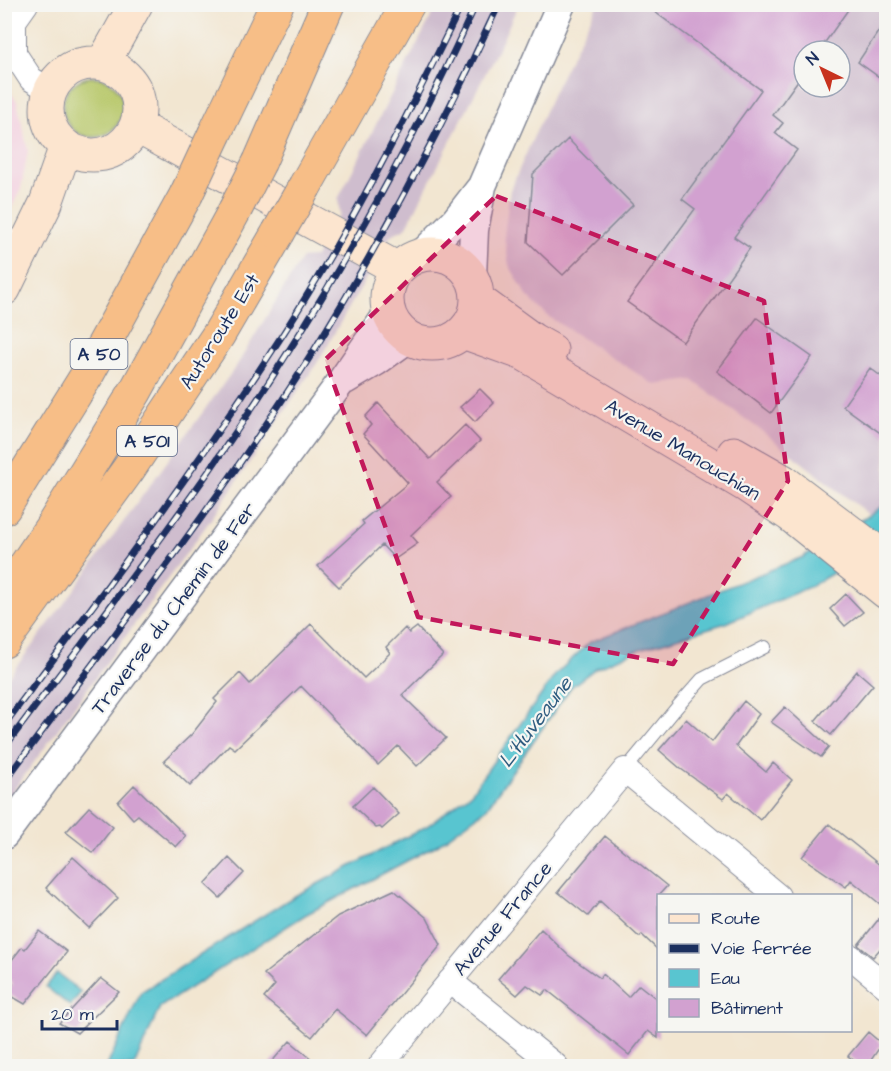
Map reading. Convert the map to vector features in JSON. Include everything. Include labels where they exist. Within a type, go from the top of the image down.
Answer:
[{"type":"highway","name":"A 50","points":[[4,508],[87,375],[186,195],[277,4]]},
{"type":"highway","name":"A 50","points":[[4,597],[54,524],[135,392],[235,210],[260,161],[328,4]]},
{"type":"highway","name":"Autoroute Est","points":[[4,641],[154,431],[219,334],[408,4]]},
{"type":"main road","points":[[103,63],[136,4]]},
{"type":"main road","points":[[103,63],[121,71],[134,85],[140,110],[136,126],[126,141],[109,152],[82,154],[58,139],[49,123],[48,106],[51,91],[66,71],[79,64],[103,63]]},
{"type":"main road","points":[[136,126],[409,262]]},
{"type":"main road","points":[[4,289],[19,234],[46,203],[66,146]]},
{"type":"main road","points":[[440,254],[458,262],[475,288],[474,318],[463,332],[451,340],[437,344],[423,343],[409,338],[396,327],[389,312],[387,297],[390,282],[409,262],[440,254]]},
{"type":"main road","name":"Avenue Manouchian","points":[[475,288],[567,369]]},
{"type":"main road","name":"Avenue Manouchian","points":[[463,332],[567,369],[769,473],[799,507],[884,579]]},
{"type":"street","points":[[26,4],[14,21],[14,53],[31,79],[51,91]]},
{"type":"street","points":[[475,288],[474,230],[482,186],[561,4]]},
{"type":"street","points":[[409,262],[455,221],[482,186]]},
{"type":"street","name":"Traverse du Chemin de Fer","points":[[4,835],[341,382],[389,312]]},
{"type":"street","name":"Traverse du Chemin de Fer","points":[[341,382],[377,361],[409,338]]},
{"type":"street","points":[[625,770],[776,894]]},
{"type":"street","name":"Avenue France","points":[[380,1066],[625,770]]},
{"type":"street","points":[[852,958],[886,986]]},
{"type":"street","points":[[450,981],[556,1066]]},
{"type":"lane","points":[[625,770],[702,679],[765,648]]},
{"type":"highlighted area","points":[[496,196],[764,301],[788,481],[673,664],[418,617],[325,360]]},
{"type":"shaded area","points":[[437,5],[518,5],[502,41],[406,228],[391,235],[317,363],[209,522],[5,802],[4,683],[237,365],[302,258],[315,257],[340,215],[338,199]]},
{"type":"shaded area","points":[[597,5],[886,5],[886,528],[692,380],[655,385],[549,317],[527,296],[509,265],[504,236],[510,190],[554,91]]},
{"type":"shaded area","points":[[4,84],[17,101],[28,151],[21,188],[5,222]]},
{"type":"green space","points":[[87,77],[99,77],[110,82],[118,90],[123,107],[121,119],[110,132],[99,137],[87,137],[76,132],[68,124],[63,113],[63,101],[68,90],[76,82]]},
{"type":"water","name":"L'Huveaune","points":[[886,504],[886,542],[811,586],[726,623],[637,650],[596,668],[571,687],[486,809],[437,845],[305,915],[160,1007],[134,1066],[107,1066],[141,992],[293,897],[427,826],[471,793],[556,674],[590,642],[803,557]]},
{"type":"water","points":[[57,973],[81,992],[70,1006],[46,987]]},
{"type":"building","points":[[644,4],[852,4],[827,39],[792,39],[792,89],[773,115],[783,123],[775,133],[797,150],[734,237],[750,248],[683,342],[627,302],[695,209],[682,199],[761,90]]},
{"type":"building","points":[[886,20],[886,82],[858,62]]},
{"type":"building","points":[[568,139],[633,205],[563,275],[528,242],[533,174]]},
{"type":"building","points":[[757,318],[812,357],[771,413],[717,371]]},
{"type":"building","points":[[870,368],[886,380],[886,437],[843,406]]},
{"type":"building","points":[[480,389],[494,403],[475,422],[460,407]]},
{"type":"building","points":[[378,403],[430,459],[465,425],[480,441],[437,482],[451,497],[411,535],[418,543],[395,559],[382,545],[339,587],[318,566],[364,524],[362,521],[408,483],[363,434],[371,425],[365,417]]},
{"type":"building","points":[[846,594],[863,612],[845,626],[830,609]]},
{"type":"building","points":[[311,624],[364,678],[390,653],[386,647],[405,628],[409,633],[417,627],[443,655],[402,695],[446,738],[417,766],[398,746],[378,765],[301,686],[235,749],[229,745],[190,786],[164,761],[192,734],[217,702],[214,699],[240,673],[250,684]]},
{"type":"building","points":[[857,671],[873,685],[831,735],[815,721]]},
{"type":"building","points":[[744,701],[759,714],[736,746],[766,772],[773,763],[792,780],[760,820],[728,793],[723,799],[659,750],[686,719],[712,742]]},
{"type":"building","points":[[785,707],[829,747],[821,757],[771,722]]},
{"type":"building","points":[[134,785],[186,836],[176,847],[138,815],[133,819],[118,802]]},
{"type":"building","points":[[373,787],[399,814],[382,829],[376,828],[353,806]]},
{"type":"building","points":[[89,807],[113,827],[93,853],[66,832]]},
{"type":"building","points":[[829,824],[886,870],[886,909],[851,880],[846,887],[802,857]]},
{"type":"building","points":[[605,836],[667,886],[657,894],[657,949],[642,935],[639,937],[600,901],[588,916],[558,892]]},
{"type":"building","points":[[73,857],[118,898],[89,928],[46,888]]},
{"type":"building","points":[[229,858],[244,873],[220,898],[205,884]]},
{"type":"building","points":[[394,890],[427,918],[441,945],[367,1035],[335,1009],[312,1037],[264,998],[275,985],[264,974],[338,916]]},
{"type":"building","points":[[886,910],[886,942],[873,957],[858,945]]},
{"type":"building","points":[[541,929],[568,955],[600,978],[603,974],[628,997],[639,985],[657,999],[658,1038],[648,1031],[629,1055],[547,990],[542,995],[527,985],[517,995],[498,979]]},
{"type":"building","points":[[39,931],[67,952],[25,1004],[6,993],[13,984],[4,977],[4,970],[22,947],[25,949]]},
{"type":"building","points":[[101,978],[119,992],[77,1033],[59,1023]]},
{"type":"building","points":[[868,1032],[882,1044],[867,1066],[862,1066],[848,1056]]},
{"type":"building","points":[[290,1041],[320,1066],[268,1066]]},
{"type":"railway","points":[[4,725],[182,483],[283,334],[332,254],[377,172],[462,4]]},
{"type":"railway","points":[[4,748],[184,506],[284,359],[386,185],[448,65],[476,4]]},
{"type":"railway","points":[[4,782],[202,516],[313,352],[411,181],[499,4]]}]
